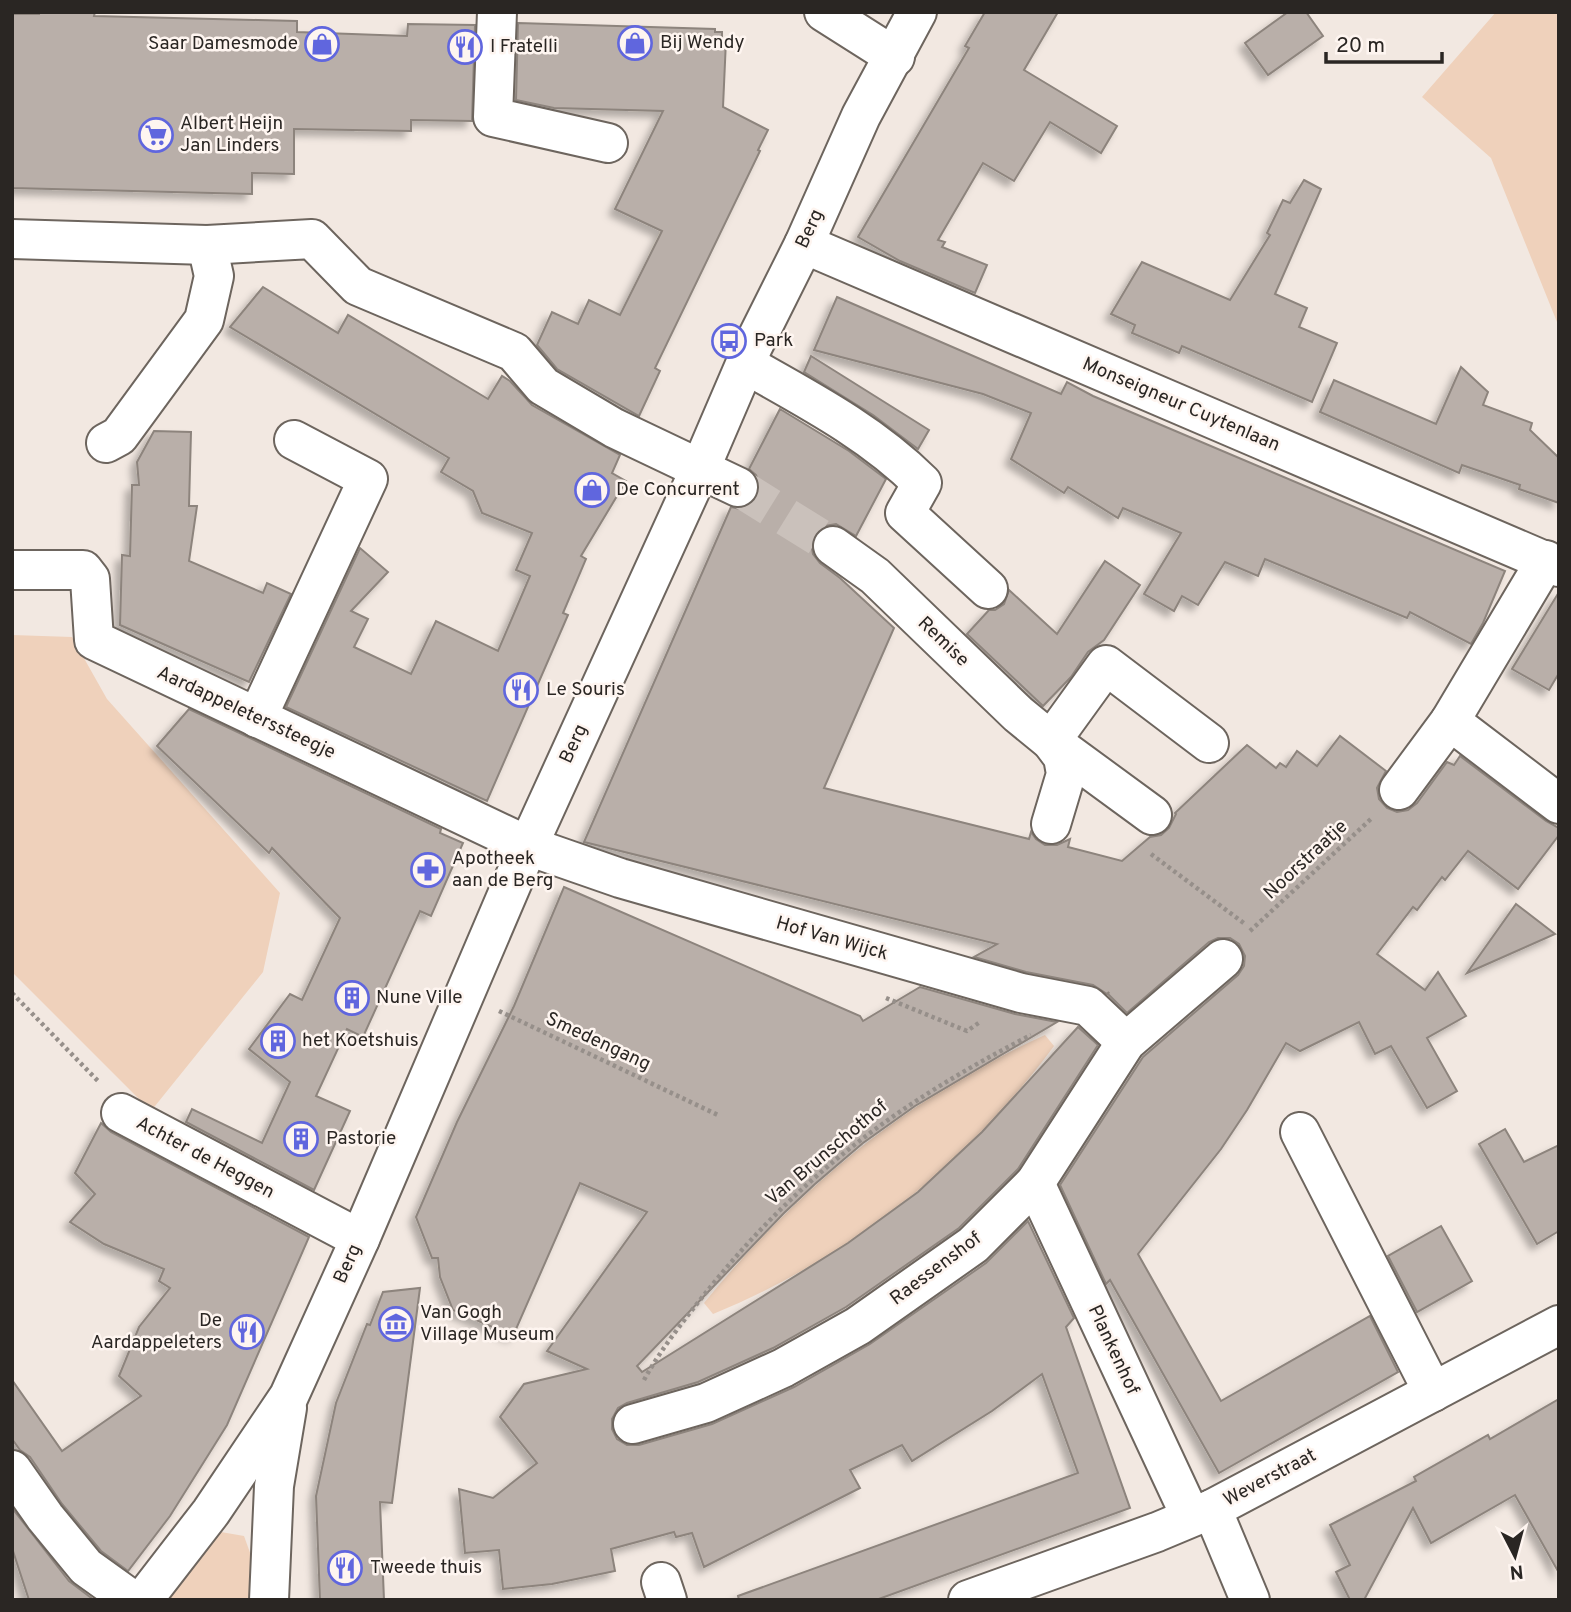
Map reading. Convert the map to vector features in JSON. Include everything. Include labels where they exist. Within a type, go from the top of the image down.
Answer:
[{"type":"street","points":[[497,12],[493,117],[608,143]]},
{"type":"street","points":[[824,12],[904,26]]},
{"type":"street","name":"Berg","points":[[143,1600],[211,1512],[289,1396],[360,1238],[528,846],[747,365],[753,346],[804,244],[904,26]]},
{"type":"street","points":[[12,239],[206,245],[312,239],[358,286],[514,352],[543,386],[614,428],[701,467],[738,487]]},
{"type":"street","name":"Monseigneur Cuytenlaan","points":[[804,244],[1552,563]]},
{"type":"street","points":[[106,443],[120,436],[204,320],[214,276],[206,245]]},
{"type":"street","points":[[747,365],[836,415],[900,461],[922,483],[905,513],[988,589]]},
{"type":"street","points":[[257,718],[368,479],[294,440]]},
{"type":"street","name":"Remise","points":[[833,546],[874,576],[1018,714],[1152,815]]},
{"type":"street","points":[[1389,801],[1450,721],[1552,563]]},
{"type":"street","name":"Aardappeleterssteegje","points":[[12,570],[83,570],[90,579],[94,640],[528,846]]},
{"type":"street","points":[[1051,741],[1106,665],[1209,743]]},
{"type":"street","points":[[1450,721],[1559,804]]},
{"type":"street","name":"Remise","points":[[1051,741],[1063,757],[1066,774],[1051,824]]},
{"type":"street","name":"Hof Van Wijck","points":[[528,846],[673,894],[1021,993],[1088,1006],[1126,1042]]},
{"type":"street","name":"Raessenshof","points":[[633,1424],[706,1403],[783,1368],[858,1326],[973,1245],[1035,1182],[1126,1042],[1223,959]]},
{"type":"street","name":"Achter de Heggen","points":[[121,1113],[360,1238]]},
{"type":"street","points":[[1300,1132],[1433,1392]]},
{"type":"street","name":"Plankenhof","points":[[1035,1182],[1202,1513],[1250,1600]]},
{"type":"street","name":"Weverstraat","points":[[968,1600],[1022,1591],[1202,1513],[1559,1325]]},
{"type":"street","name":"Berg","points":[[270,1600],[270,1531],[274,1486],[289,1396]]},
{"type":"street","points":[[12,1470],[45,1517],[86,1567],[132,1600]]},
{"type":"street","points":[[211,1512],[270,1531]]},
{"type":"path","name":"Noorstraatje","points":[[1152,815],[1134,841],[1252,929],[1389,801]]},
{"type":"path","name":"Achter de Heggen","points":[[12,993],[112,1095],[121,1113]]},
{"type":"path","name":"Smedengang","points":[[464,995],[720,1115]]},
{"type":"path","name":"Van Brunschothof","points":[[633,1424],[626,1411],[647,1374],[697,1303],[765,1223],[810,1180],[910,1103],[966,1069],[1032,1035]]},
{"type":"shaded area","points":[[1496,12],[1559,12],[1559,327],[1491,158],[1422,97]]},
{"type":"shaded area","points":[[12,635],[72,637],[107,699],[280,893],[263,972],[151,1111],[12,972]]},
{"type":"shaded area","points":[[1045,1035],[1054,1046],[1020,1089],[944,1168],[902,1203],[858,1236],[763,1291],[713,1314],[704,1303],[778,1221],[859,1149],[948,1086]]},
{"type":"shaded area","points":[[221,1532],[244,1536],[253,1561],[253,1600],[167,1600]]},
{"type":"building","points":[[39,12],[297,21],[297,32],[407,36],[408,24],[475,25],[472,121],[411,120],[411,131],[294,129],[294,174],[252,173],[252,194],[12,188],[12,14]]},
{"type":"building","points":[[985,12],[1058,12],[1024,70],[1117,126],[1101,153],[1050,122],[1014,181],[983,163],[938,240],[945,242],[942,247],[987,265],[975,293],[900,261],[858,237],[969,48],[965,46]]},
{"type":"building","points":[[1288,12],[1306,12],[1323,36],[1268,75],[1245,43]]},
{"type":"building","points":[[518,23],[715,29],[715,32],[722,32],[722,40],[726,40],[723,107],[768,130],[655,368],[660,371],[639,416],[557,369],[537,345],[552,312],[578,324],[589,300],[620,315],[662,231],[615,209],[663,111],[554,108],[516,100]]},
{"type":"building","points":[[1304,180],[1321,189],[1275,294],[1307,308],[1299,327],[1337,343],[1312,402],[1182,346],[1179,353],[1132,333],[1135,325],[1111,314],[1142,262],[1230,300],[1270,235],[1267,233],[1283,200],[1290,203]]},
{"type":"building","points":[[263,287],[338,333],[348,315],[488,399],[502,376],[532,405],[620,455],[612,473],[626,481],[581,556],[586,559],[563,613],[568,615],[487,801],[286,707],[360,548],[388,572],[351,611],[368,619],[354,647],[411,674],[436,621],[498,651],[530,576],[516,570],[532,533],[482,513],[473,491],[441,472],[449,458],[230,327]]},
{"type":"building","points":[[837,297],[1061,394],[1067,382],[1093,396],[1505,571],[1483,623],[1471,644],[1410,612],[1407,618],[1265,559],[1258,576],[1225,562],[1198,605],[1182,596],[1174,611],[1144,594],[1181,533],[1123,508],[1118,518],[1068,487],[1064,493],[1011,459],[1031,413],[983,394],[814,350]]},
{"type":"building","points":[[811,356],[929,430],[918,449],[873,415],[804,372]]},
{"type":"building","points":[[1461,367],[1488,392],[1483,405],[1532,423],[1530,430],[1559,458],[1559,503],[1519,489],[1520,485],[1462,465],[1459,473],[1320,412],[1334,380],[1436,424]]},
{"type":"building","points":[[780,409],[849,451],[886,479],[856,536],[836,524],[825,526],[816,533],[811,543],[813,554],[820,563],[894,628],[824,788],[1029,839],[1031,832],[1045,845],[1057,845],[1070,839],[1068,847],[1122,861],[1150,837],[1161,835],[1169,828],[1175,813],[1247,745],[1276,768],[1280,763],[1286,767],[1297,751],[1317,766],[1340,736],[1386,771],[1377,788],[1379,799],[1387,808],[1397,812],[1408,810],[1417,803],[1447,762],[1454,765],[1460,756],[1559,828],[1559,835],[1518,889],[1468,851],[1445,880],[1442,877],[1417,910],[1413,907],[1377,954],[1425,990],[1438,972],[1466,1016],[1427,1038],[1457,1091],[1427,1108],[1391,1046],[1375,1054],[1359,1022],[1300,1051],[1286,1043],[1221,1149],[1138,1254],[1221,1401],[1370,1316],[1398,1372],[1219,1473],[1110,1280],[1106,1284],[1060,1185],[1143,1057],[1238,975],[1244,966],[1245,956],[1239,944],[1230,938],[1218,938],[1209,942],[1127,1013],[1109,992],[1107,994],[1093,985],[1026,972],[974,957],[997,944],[584,842],[731,507],[740,509],[750,505],[758,496],[760,485],[756,475],[749,469]]},
{"type":"building","points":[[154,431],[191,432],[189,506],[197,506],[189,561],[263,593],[267,583],[291,594],[249,682],[120,625],[122,555],[130,556],[132,485],[139,485],[137,462]]},
{"type":"building","points":[[1105,561],[1140,585],[1104,640],[1088,652],[1071,677],[1043,706],[967,634],[989,610],[995,610],[1004,604],[1009,590],[1057,634]]},
{"type":"building","points":[[1559,592],[1559,673],[1549,690],[1512,669]]},
{"type":"building","points":[[189,709],[441,829],[440,833],[463,843],[431,916],[420,911],[363,1037],[347,1029],[316,1096],[350,1111],[314,1190],[186,1122],[192,1109],[262,1143],[290,1082],[249,1049],[290,994],[302,1000],[340,918],[272,848],[269,853],[157,746]]},
{"type":"building","points":[[564,887],[860,1016],[863,1021],[920,987],[1015,1014],[1057,1022],[915,1106],[863,1143],[784,1213],[637,1366],[642,1372],[848,1243],[918,1192],[982,1132],[1078,1027],[1098,1045],[1018,1169],[959,1228],[846,1307],[773,1348],[698,1382],[618,1408],[612,1419],[612,1429],[617,1439],[627,1445],[639,1445],[712,1424],[794,1387],[870,1344],[986,1263],[1028,1221],[1074,1318],[1066,1327],[1130,1508],[876,1600],[739,1600],[738,1596],[1078,1473],[1042,1374],[992,1411],[912,1461],[902,1445],[850,1470],[860,1488],[704,1567],[692,1533],[676,1537],[674,1532],[611,1549],[615,1571],[552,1584],[503,1589],[499,1550],[465,1553],[459,1489],[493,1498],[537,1463],[500,1417],[524,1384],[587,1369],[547,1351],[647,1212],[580,1183],[513,1336],[453,1310],[440,1277],[438,1258],[432,1258],[416,1217],[457,1122],[514,1006]]},
{"type":"building","points":[[1516,904],[1555,934],[1467,973]]},
{"type":"building","points":[[101,1123],[111,1132],[309,1237],[227,1425],[170,1516],[128,1571],[101,1551],[62,1504],[30,1457],[20,1450],[12,1439],[12,1380],[62,1451],[141,1396],[119,1376],[139,1327],[170,1288],[159,1281],[164,1269],[104,1244],[70,1222],[95,1194],[75,1173]]},
{"type":"building","points":[[1505,1129],[1524,1162],[1559,1145],[1559,1231],[1537,1244],[1479,1144]]},
{"type":"building","points":[[1441,1226],[1472,1281],[1417,1312],[1388,1256]]},
{"type":"building","points":[[420,1288],[392,1503],[380,1502],[384,1600],[320,1600],[316,1496],[336,1403],[367,1324],[370,1325],[383,1292]]},
{"type":"building","points":[[1559,1399],[1559,1573],[1515,1495],[1431,1543],[1413,1508],[1364,1600],[1350,1600],[1336,1572],[1350,1565],[1330,1525],[1416,1481],[1414,1477],[1488,1435],[1490,1439]]},
{"type":"building","points":[[12,1508],[69,1581],[94,1600],[29,1600],[12,1548]]},
{"type":"tunnel","points":[[738,487],[833,546]]},
{"type":"place","name":"Bij Wendy","points":[[635,43]]},
{"type":"place","name":"Saar Damesmode","points":[[322,44]]},
{"type":"place","name":"I Fratelli","points":[[465,47]]},
{"type":"place","name":"Albert Heijn Jan Linders","points":[[156,135]]},
{"type":"place","name":"Park","points":[[729,341]]},
{"type":"place","name":"De Concurrent","points":[[592,490]]},
{"type":"place","name":"Le Souris","points":[[521,690]]},
{"type":"place","name":"Apotheek aan de Berg","points":[[428,870]]},
{"type":"place","name":"Nune Ville","points":[[352,998]]},
{"type":"place","name":"het Koetshuis","points":[[278,1041]]},
{"type":"place","name":"Pastorie","points":[[301,1139]]},
{"type":"place","name":"Van Gogh Village Museum","points":[[396,1324]]},
{"type":"place","name":"De Aardappeleters","points":[[247,1332]]},
{"type":"place","name":"Tweede thuis","points":[[345,1568]]}]
